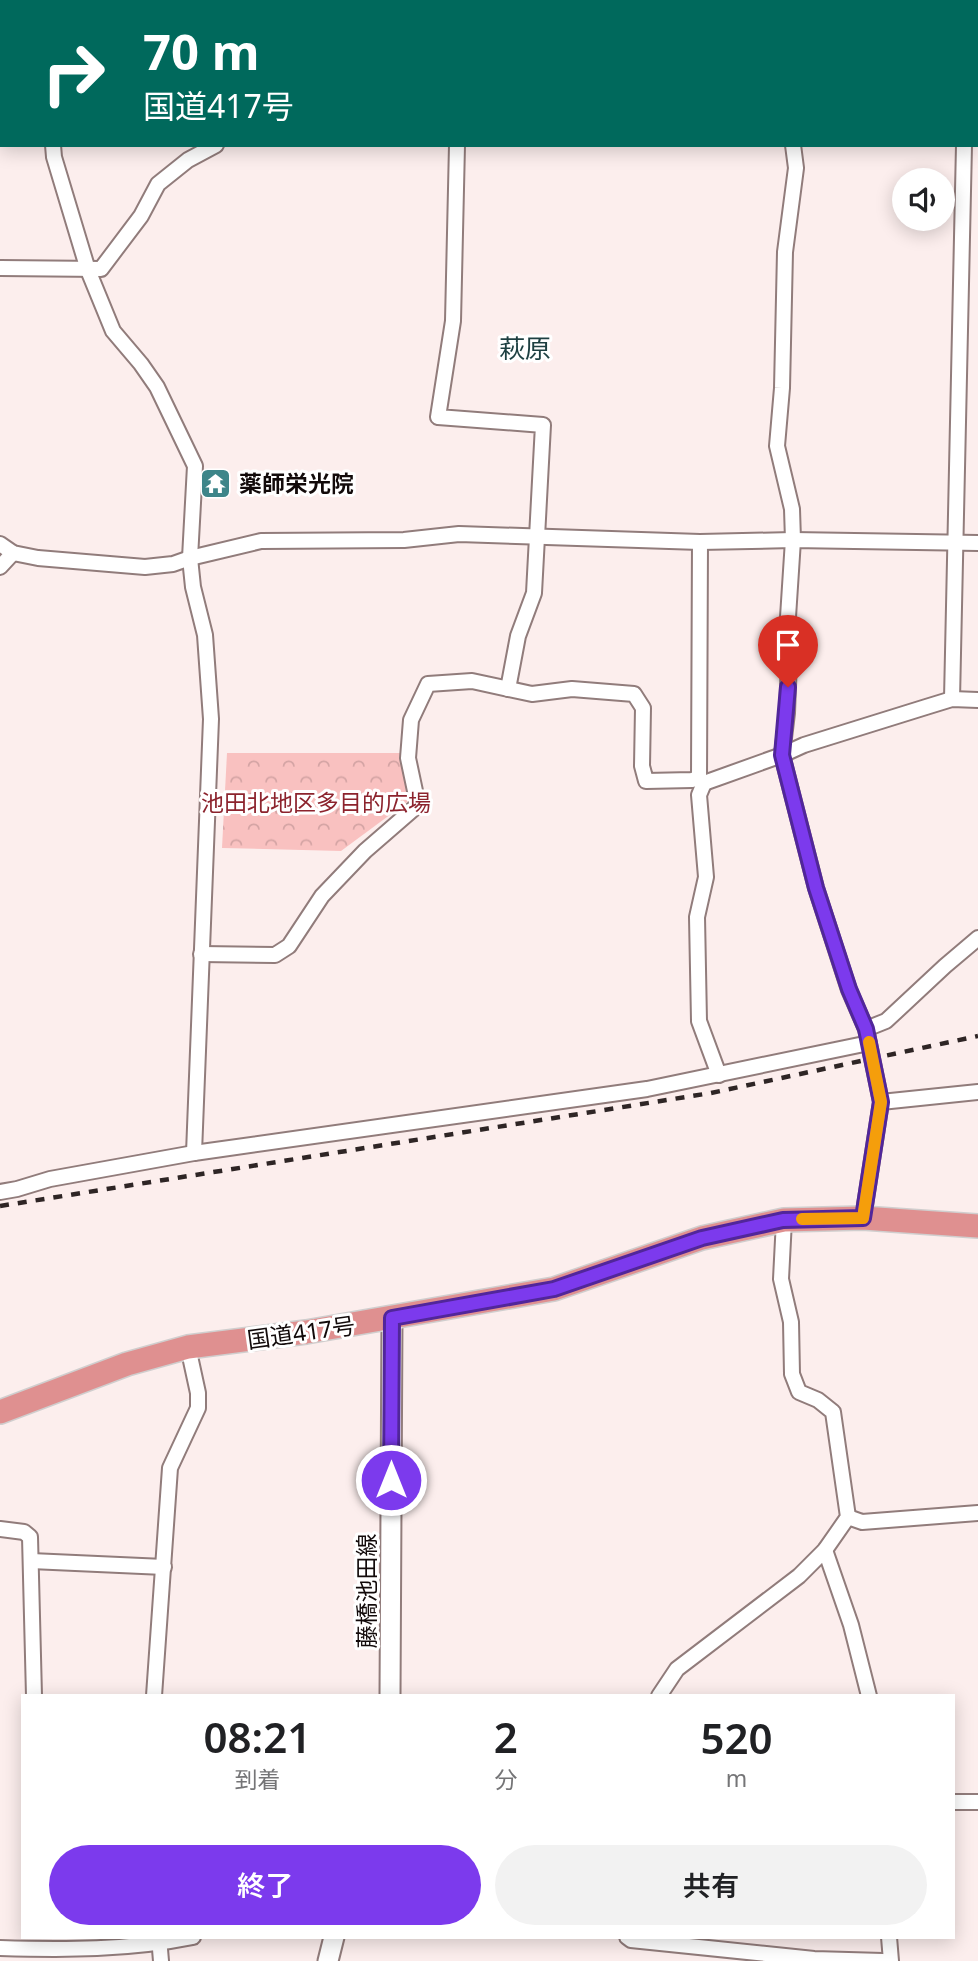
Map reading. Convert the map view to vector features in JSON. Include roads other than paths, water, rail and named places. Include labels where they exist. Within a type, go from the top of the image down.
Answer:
[{"type":"highway","name":"国道417号","points":[[0,1412],[127,1364],[188,1347],[392,1318],[554,1289],[702,1238],[783,1220],[863,1218],[978,1226]]},
{"type":"main road","name":"藤橋池田線","points":[[390,1694],[392,1318]]},
{"type":"main road","points":[[328,1961],[334,1939]]},
{"type":"street","points":[[52,147],[89,270],[113,331],[157,387],[195,466],[190,558],[193,587],[205,635],[211,719],[194,1153]]},
{"type":"street","points":[[0,268],[101,269],[141,216],[158,184],[188,160],[212,147]]},
{"type":"street","points":[[457,147],[453,321],[438,417],[543,425],[534,593],[518,636],[508,689]]},
{"type":"street","points":[[793,147],[796,167],[785,252],[782,388],[776,446],[792,509],[793,540],[788,617],[788,700],[782,755],[816,888],[867,1036],[881,1102],[863,1218]]},
{"type":"street","points":[[952,699],[964,147]]},
{"type":"street","points":[[0,544],[13,553],[65,562],[145,566],[173,564],[261,541],[404,540],[459,534],[700,542],[793,540],[978,543]]},
{"type":"street","points":[[700,542],[702,780],[699,796],[706,877],[697,917],[699,1021],[719,1075]]},
{"type":"street","points":[[0,566],[13,553]]},
{"type":"street","points":[[201,954],[275,955],[289,946],[322,896],[365,851],[418,806],[408,758],[411,720],[428,684],[472,681],[532,694],[572,688],[634,694],[643,708],[642,766],[646,780],[702,780],[952,699],[978,700]]},
{"type":"street","points":[[0,1192],[50,1179],[194,1153],[524,1108],[719,1075],[867,1036],[978,939]]},
{"type":"street","points":[[881,1102],[978,1092]]},
{"type":"street","points":[[661,1694],[677,1669],[799,1576],[825,1550],[848,1517],[833,1412],[818,1399],[799,1392],[792,1374],[791,1322],[782,1279],[783,1220]]},
{"type":"street","points":[[155,1694],[170,1468],[198,1408],[198,1393],[188,1347]]},
{"type":"street","points":[[848,1517],[862,1522],[978,1513]]},
{"type":"street","points":[[0,1529],[24,1532],[30,1537],[34,1694]]},
{"type":"street","points":[[825,1550],[851,1625],[868,1694]]},
{"type":"street","points":[[31,1561],[164,1567]]},
{"type":"street","points":[[955,1802],[978,1802]]},
{"type":"street","points":[[637,1939],[719,1955],[736,1944],[814,1959],[883,1961]]},
{"type":"street","points":[[889,1939],[891,1961]]},
{"type":"street","points":[[0,1948],[113,1948],[159,1941],[161,1961]]},
{"type":"railway","points":[[0,1206],[711,1093],[978,1036]]},
{"type":"place","name":"薬師栄光院","points":[[216,483]]},
{"type":"district","name":"萩原","points":[[525,348]]},
{"type":"park label","name":"池田北地区多目的広場","points":[[316,802]]}]
